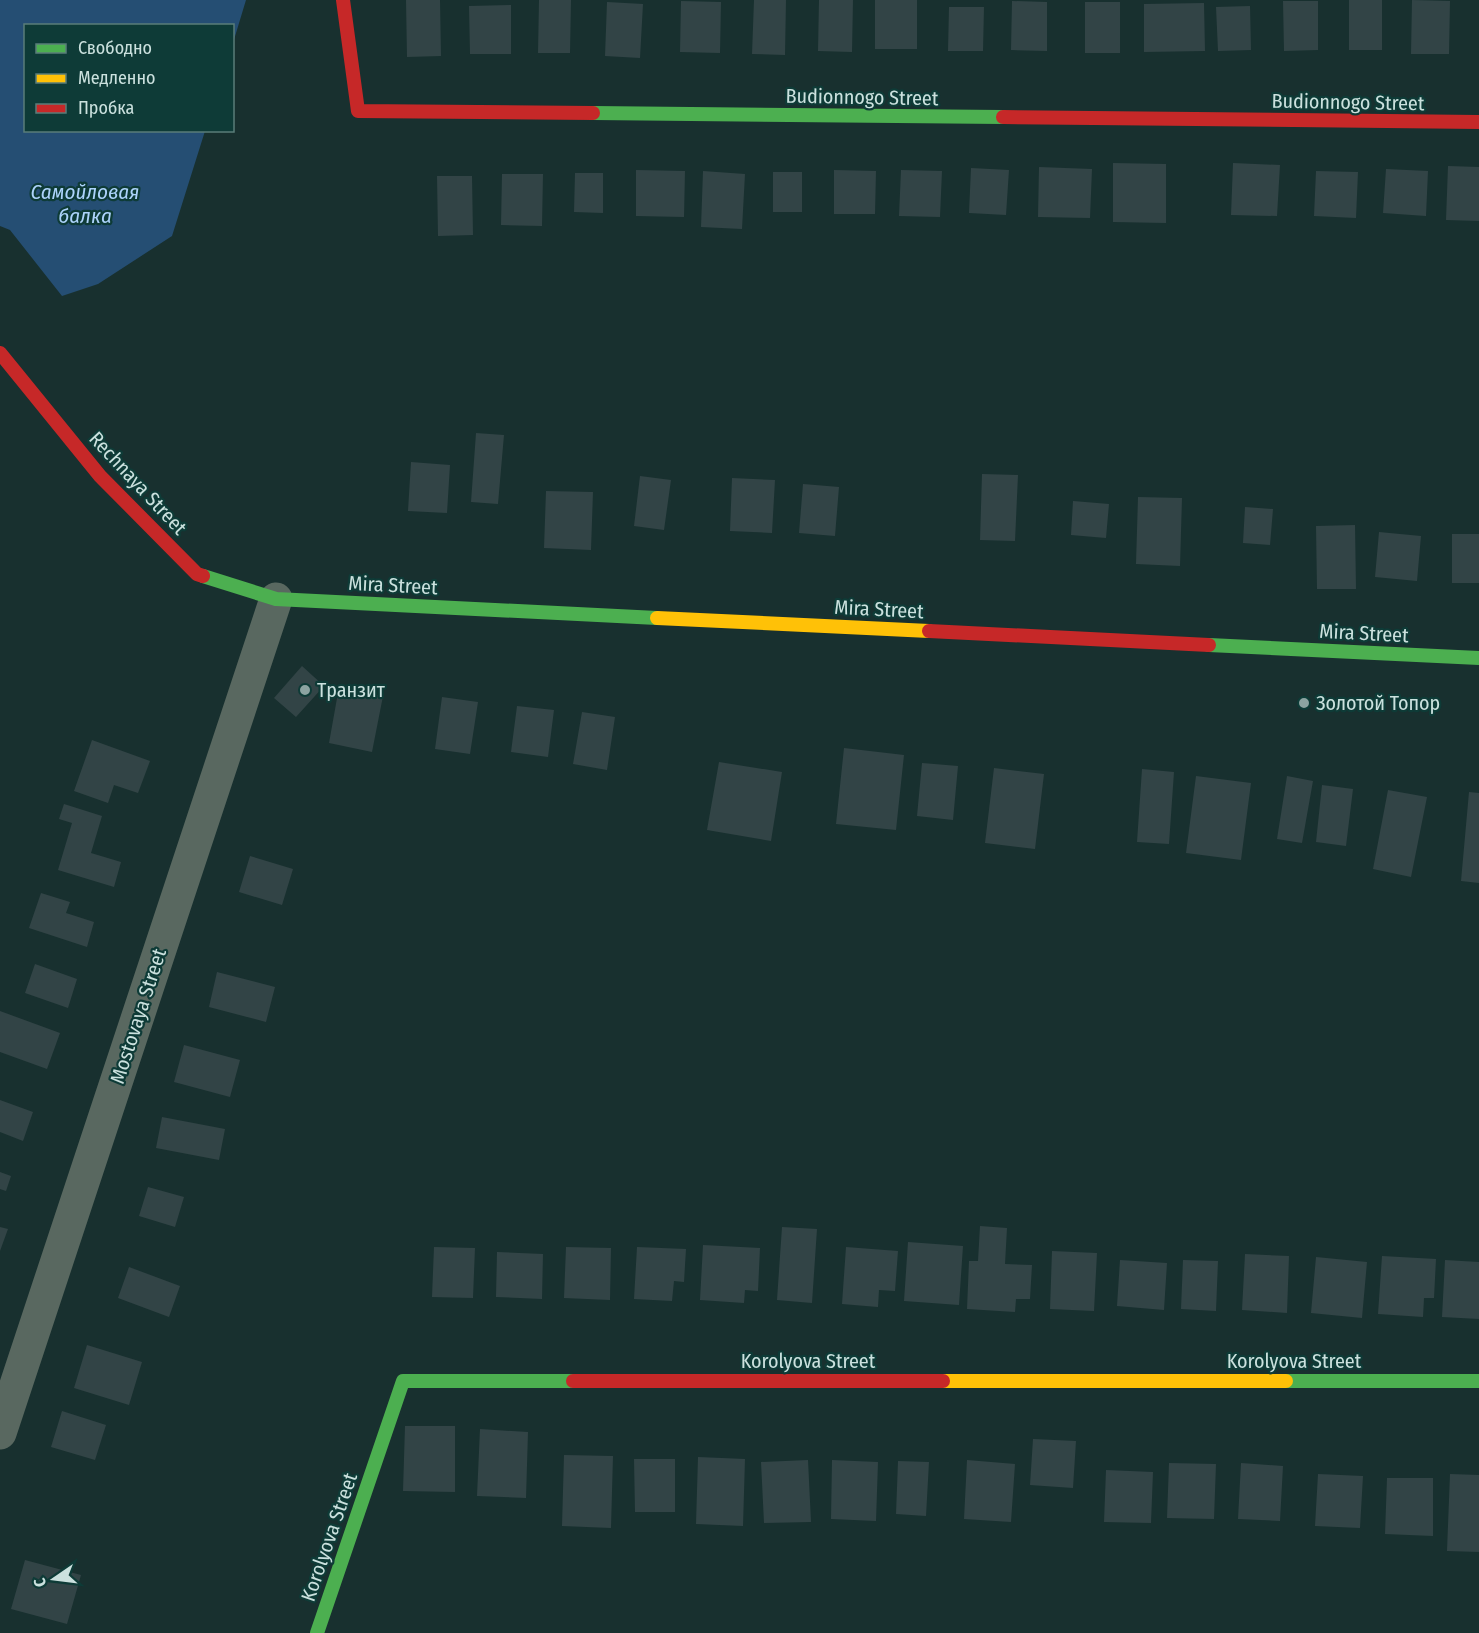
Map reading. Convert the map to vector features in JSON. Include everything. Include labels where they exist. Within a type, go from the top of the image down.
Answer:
[{"type":"street","name":"Budionnogo Street","points":[[344,0],[358,111],[1479,122]]},
{"type":"street","name":"Rechnaya Street","points":[[0,353],[100,476],[197,574],[276,599]]},
{"type":"street","name":"Mira Street","points":[[276,599],[1479,658]]},
{"type":"street","name":"Mostovaya Street","points":[[0,1433],[276,599]]},
{"type":"street","name":"Korolyova Street","points":[[317,1633],[403,1381],[1479,1380]]},
{"type":"water","name":"Самойловая балка","points":[[0,0],[246,0],[234,40],[234,24],[24,24],[24,132],[205,132],[172,236],[98,284],[62,296],[10,230],[0,226]]},
{"type":"building","points":[[406,0],[440,0],[441,56],[407,57]]},
{"type":"building","points":[[539,0],[571,0],[570,53],[538,53]]},
{"type":"building","points":[[754,0],[786,0],[785,55],[752,54]]},
{"type":"building","points":[[819,0],[853,0],[852,52],[818,51]]},
{"type":"building","points":[[875,0],[917,0],[917,49],[875,49]]},
{"type":"building","points":[[1349,0],[1382,0],[1382,50],[1349,50]]},
{"type":"building","points":[[1412,0],[1450,1],[1449,54],[1411,54]]},
{"type":"building","points":[[681,1],[721,2],[720,53],[680,52]]},
{"type":"building","points":[[1012,1],[1047,2],[1047,51],[1011,50]]},
{"type":"building","points":[[1283,1],[1318,1],[1318,50],[1284,51]]},
{"type":"building","points":[[607,2],[643,4],[640,58],[605,56]]},
{"type":"building","points":[[1085,2],[1120,2],[1120,53],[1085,53]]},
{"type":"building","points":[[1204,3],[1205,51],[1144,52],[1144,4]]},
{"type":"building","points":[[511,5],[511,54],[470,54],[469,6]]},
{"type":"building","points":[[1250,6],[1251,50],[1218,51],[1216,7]]},
{"type":"building","points":[[949,7],[984,7],[983,51],[948,51]]},
{"type":"building","points":[[1113,163],[1166,164],[1166,223],[1113,222]]},
{"type":"building","points":[[1233,163],[1280,165],[1277,216],[1231,215]]},
{"type":"building","points":[[1448,166],[1479,167],[1479,221],[1446,220]]},
{"type":"building","points":[[1039,167],[1092,169],[1090,218],[1038,217]]},
{"type":"building","points":[[971,168],[1009,170],[1006,215],[969,213]]},
{"type":"building","points":[[1386,169],[1428,171],[1426,216],[1383,213]]},
{"type":"building","points":[[636,170],[685,171],[684,217],[636,216]]},
{"type":"building","points":[[834,170],[876,171],[875,214],[834,214]]},
{"type":"building","points":[[901,170],[942,171],[940,217],[899,216]]},
{"type":"building","points":[[703,171],[745,174],[742,229],[701,227]]},
{"type":"building","points":[[1316,171],[1358,172],[1356,218],[1314,216]]},
{"type":"building","points":[[773,172],[802,172],[802,212],[773,212]]},
{"type":"building","points":[[575,173],[603,173],[603,213],[574,212]]},
{"type":"building","points":[[502,174],[543,174],[542,226],[501,225]]},
{"type":"building","points":[[437,176],[472,176],[473,235],[438,236]]},
{"type":"building","points":[[476,433],[504,435],[498,504],[471,502]]},
{"type":"building","points":[[411,462],[450,465],[447,513],[408,511]]},
{"type":"building","points":[[982,474],[1018,475],[1015,541],[980,540]]},
{"type":"building","points":[[640,476],[671,480],[664,530],[634,526]]},
{"type":"building","points":[[732,478],[775,480],[772,533],[730,531]]},
{"type":"building","points":[[803,484],[839,487],[835,536],[799,533]]},
{"type":"building","points":[[546,491],[593,492],[591,550],[544,548]]},
{"type":"building","points":[[1138,497],[1182,498],[1180,566],[1136,564]]},
{"type":"building","points":[[1073,501],[1109,504],[1106,538],[1071,535]]},
{"type":"building","points":[[1245,507],[1273,509],[1270,545],[1243,543]]},
{"type":"building","points":[[1355,525],[1356,589],[1317,589],[1316,526]]},
{"type":"building","points":[[1379,532],[1421,536],[1417,581],[1375,577]]},
{"type":"building","points":[[1452,534],[1479,534],[1479,583],[1452,583]]},
{"type":"building","points":[[302,666],[324,686],[296,717],[274,698]]},
{"type":"building","points":[[339,687],[383,696],[372,752],[329,743]]},
{"type":"building","points":[[442,697],[478,702],[470,754],[435,749]]},
{"type":"building","points":[[517,706],[554,710],[548,757],[511,752]]},
{"type":"building","points":[[582,712],[615,717],[607,770],[573,764]]},
{"type":"building","points":[[92,740],[150,761],[138,793],[114,785],[108,803],[74,791]]},
{"type":"building","points":[[844,748],[904,755],[896,830],[836,824]]},
{"type":"building","points":[[719,762],[782,772],[771,841],[707,830]]},
{"type":"building","points":[[922,763],[958,766],[953,820],[917,816]]},
{"type":"building","points":[[994,768],[1044,774],[1035,849],[985,843]]},
{"type":"building","points":[[1142,769],[1174,772],[1169,844],[1137,842]]},
{"type":"building","points":[[1196,776],[1251,783],[1241,860],[1186,853]]},
{"type":"building","points":[[1287,776],[1313,781],[1302,843],[1277,839]]},
{"type":"building","points":[[1322,785],[1353,789],[1346,846],[1316,842]]},
{"type":"building","points":[[1388,790],[1427,797],[1411,877],[1373,869]]},
{"type":"building","points":[[1469,792],[1479,793],[1479,883],[1461,881]]},
{"type":"building","points":[[64,804],[102,816],[91,853],[121,862],[114,887],[58,870],[72,823],[59,819]]},
{"type":"building","points":[[250,856],[293,869],[282,905],[239,892]]},
{"type":"building","points":[[41,893],[70,902],[66,913],[94,922],[87,947],[29,928]]},
{"type":"building","points":[[35,964],[77,979],[68,1008],[25,993]]},
{"type":"building","points":[[217,972],[275,987],[266,1022],[209,1007]]},
{"type":"building","points":[[0,1011],[60,1033],[47,1069],[0,1052]]},
{"type":"building","points":[[184,1045],[240,1060],[230,1097],[174,1082]]},
{"type":"building","points":[[0,1100],[33,1112],[23,1141],[0,1132]]},
{"type":"building","points":[[162,1117],[225,1129],[219,1160],[156,1148]]},
{"type":"building","points":[[0,1172],[11,1176],[6,1191],[0,1189]]},
{"type":"building","points":[[148,1187],[184,1197],[175,1227],[139,1216]]},
{"type":"building","points":[[980,1226],[1007,1228],[1005,1264],[1032,1265],[1030,1299],[1016,1299],[1015,1312],[967,1309],[969,1261],[978,1261]]},
{"type":"building","points":[[0,1227],[8,1229],[0,1251]]},
{"type":"building","points":[[782,1227],[817,1229],[812,1303],[777,1300]]},
{"type":"building","points":[[908,1242],[963,1246],[959,1305],[904,1301]]},
{"type":"building","points":[[703,1245],[760,1248],[758,1291],[745,1290],[744,1303],[700,1300]]},
{"type":"building","points":[[434,1247],[475,1248],[473,1298],[432,1297]]},
{"type":"building","points":[[566,1247],[611,1248],[610,1300],[564,1298]]},
{"type":"building","points":[[637,1247],[686,1249],[684,1282],[674,1281],[672,1301],[634,1299]]},
{"type":"building","points":[[846,1247],[898,1251],[895,1291],[879,1290],[878,1307],[842,1304]]},
{"type":"building","points":[[1052,1251],[1097,1253],[1094,1311],[1050,1309]]},
{"type":"building","points":[[497,1252],[543,1254],[542,1299],[496,1297]]},
{"type":"building","points":[[1245,1254],[1289,1256],[1287,1313],[1242,1310]]},
{"type":"building","points":[[1382,1256],[1436,1259],[1434,1298],[1424,1298],[1423,1317],[1378,1314]]},
{"type":"building","points":[[1316,1257],[1367,1262],[1362,1318],[1311,1313]]},
{"type":"building","points":[[1120,1260],[1167,1263],[1164,1310],[1117,1306]]},
{"type":"building","points":[[1183,1260],[1218,1261],[1216,1311],[1181,1309]]},
{"type":"building","points":[[1445,1260],[1479,1262],[1479,1319],[1442,1317]]},
{"type":"building","points":[[129,1267],[180,1286],[169,1317],[118,1298]]},
{"type":"building","points":[[87,1345],[142,1362],[129,1405],[74,1388]]},
{"type":"building","points":[[62,1411],[106,1425],[95,1460],[51,1447]]},
{"type":"building","points":[[405,1426],[455,1426],[455,1492],[403,1491]]},
{"type":"building","points":[[480,1429],[528,1432],[526,1498],[477,1496]]},
{"type":"building","points":[[1033,1439],[1076,1441],[1073,1488],[1030,1485]]},
{"type":"building","points":[[564,1455],[613,1456],[611,1528],[562,1526]]},
{"type":"building","points":[[698,1457],[745,1459],[743,1526],[696,1524]]},
{"type":"building","points":[[634,1459],[675,1459],[675,1512],[635,1512]]},
{"type":"building","points":[[808,1460],[811,1522],[764,1523],[761,1462]]},
{"type":"building","points":[[832,1460],[878,1462],[876,1521],[831,1519]]},
{"type":"building","points":[[967,1460],[1015,1464],[1011,1522],[964,1519]]},
{"type":"building","points":[[898,1461],[929,1462],[926,1516],[896,1514]]},
{"type":"building","points":[[1169,1463],[1216,1464],[1214,1519],[1167,1518]]},
{"type":"building","points":[[1241,1463],[1283,1466],[1280,1521],[1238,1519]]},
{"type":"building","points":[[1106,1470],[1153,1472],[1151,1523],[1104,1522]]},
{"type":"building","points":[[1318,1474],[1363,1476],[1360,1528],[1315,1526]]},
{"type":"building","points":[[1450,1474],[1479,1475],[1479,1552],[1447,1551]]},
{"type":"building","points":[[1387,1478],[1433,1478],[1433,1536],[1385,1534]]},
{"type":"building","points":[[25,1560],[81,1575],[67,1624],[11,1609]]},
{"type":"traffic: fast","points":[[593,113],[1003,117]]},
{"type":"traffic: fast","points":[[203,576],[276,599],[657,618]]},
{"type":"traffic: fast","points":[[1209,645],[1479,658]]},
{"type":"traffic: fast","points":[[317,1633],[403,1381],[573,1381]]},
{"type":"traffic: fast","points":[[1286,1381],[1479,1381]]},
{"type":"traffic: slow","points":[[657,618],[929,631]]},
{"type":"traffic: slow","points":[[943,1381],[1286,1381]]},
{"type":"traffic: jam","points":[[343,0],[358,111],[593,113]]},
{"type":"traffic: jam","points":[[1003,117],[1479,122]]},
{"type":"traffic: jam","points":[[0,353],[100,476],[197,574],[203,576]]},
{"type":"traffic: jam","points":[[929,631],[1209,645]]},
{"type":"traffic: jam","points":[[573,1381],[943,1381]]},
{"type":"place","name":"Транзит","points":[[305,690]]},
{"type":"place","name":"Золотой Топор","points":[[1304,703]]}]
